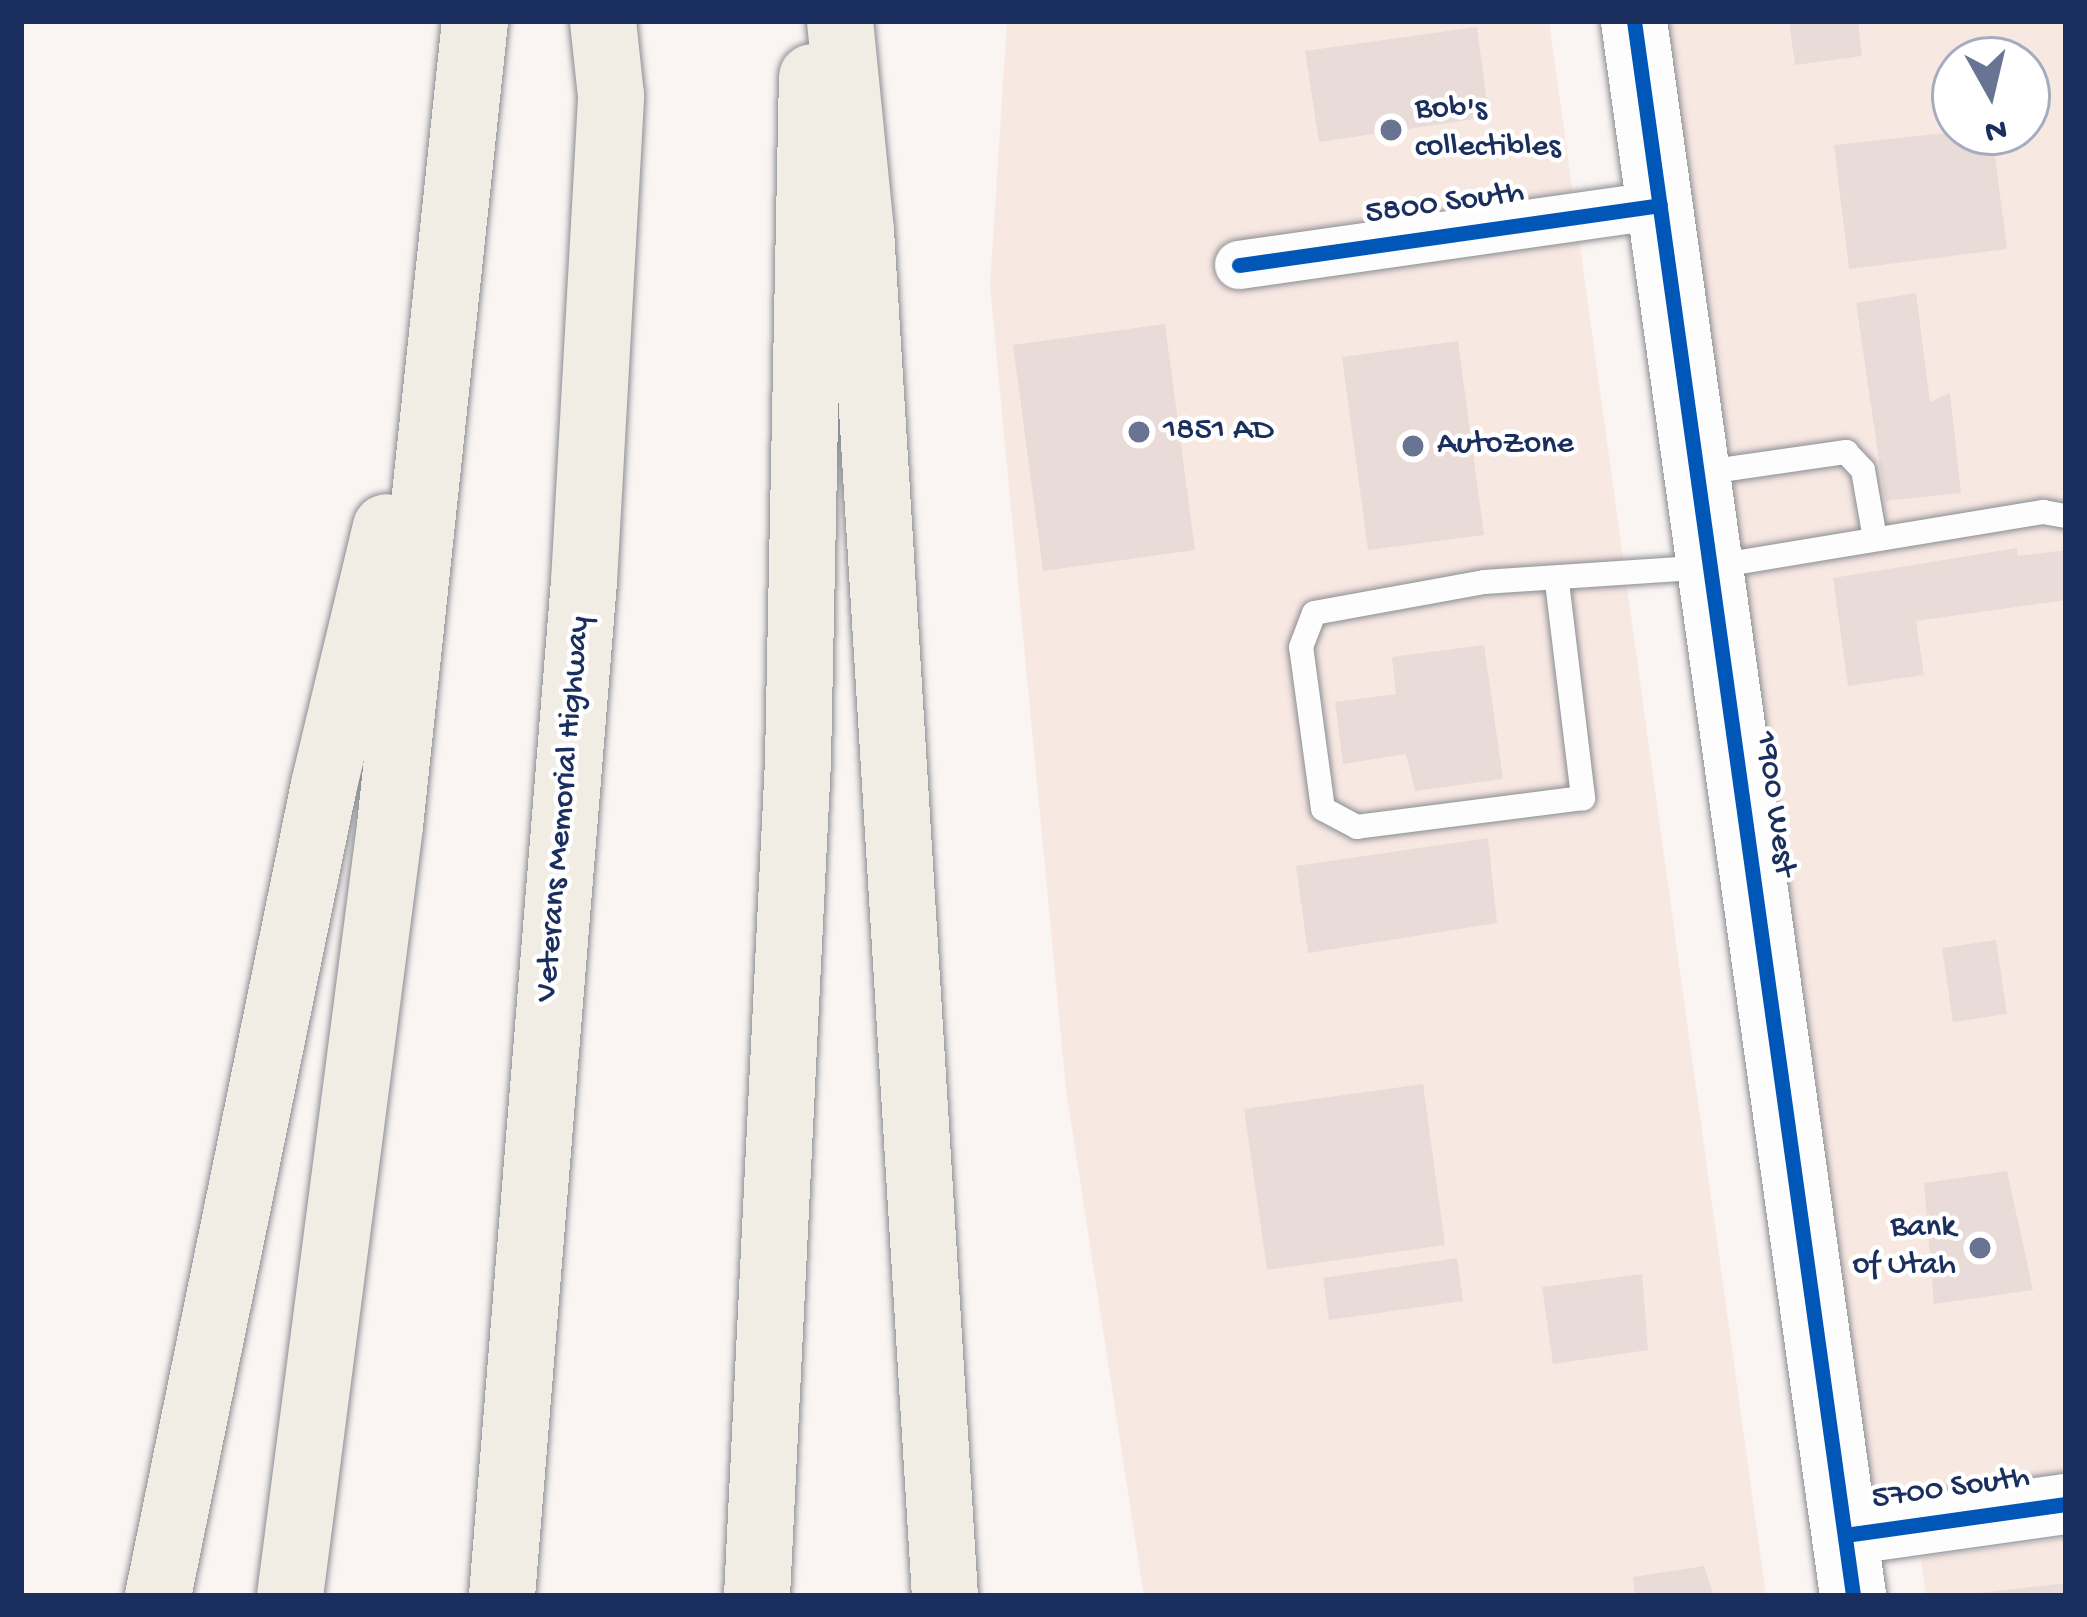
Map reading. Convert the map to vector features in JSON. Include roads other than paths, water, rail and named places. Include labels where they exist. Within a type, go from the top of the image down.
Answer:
[{"type":"highway","points":[[290,1596],[390,826],[442,290],[475,21]]},
{"type":"highway","name":"Veterans Memorial Highway","points":[[502,1596],[584,583],[610,96],[603,21]]},
{"type":"highway","points":[[757,1596],[798,760],[814,21]]},
{"type":"highway","points":[[840,21],[896,754],[945,1596]]},
{"type":"highway","points":[[158,1596],[324,784],[442,290]]},
{"type":"main road","name":"1900 West","points":[[1634,21],[1849,1566]]},
{"type":"street","name":"5800 South","points":[[1239,265],[1660,205]]},
{"type":"street","name":"5700 South","points":[[1849,1566],[2066,1504]]},
{"type":"lane","points":[[1697,473],[1846,452],[1863,470],[1875,539]]},
{"type":"lane","points":[[1557,582],[1582,798],[1357,827],[1323,809],[1301,647],[1314,613],[1484,582],[1557,582],[1710,568],[2043,512],[2066,516]]},
{"type":"place","name":"Bob's collectibles","points":[[1391,130]]},
{"type":"place","name":"1851 AD","points":[[1139,432]]},
{"type":"place","name":"AutoZone","points":[[1413,446]]},
{"type":"place","name":"Bank of Utah","points":[[1980,1248]]}]
